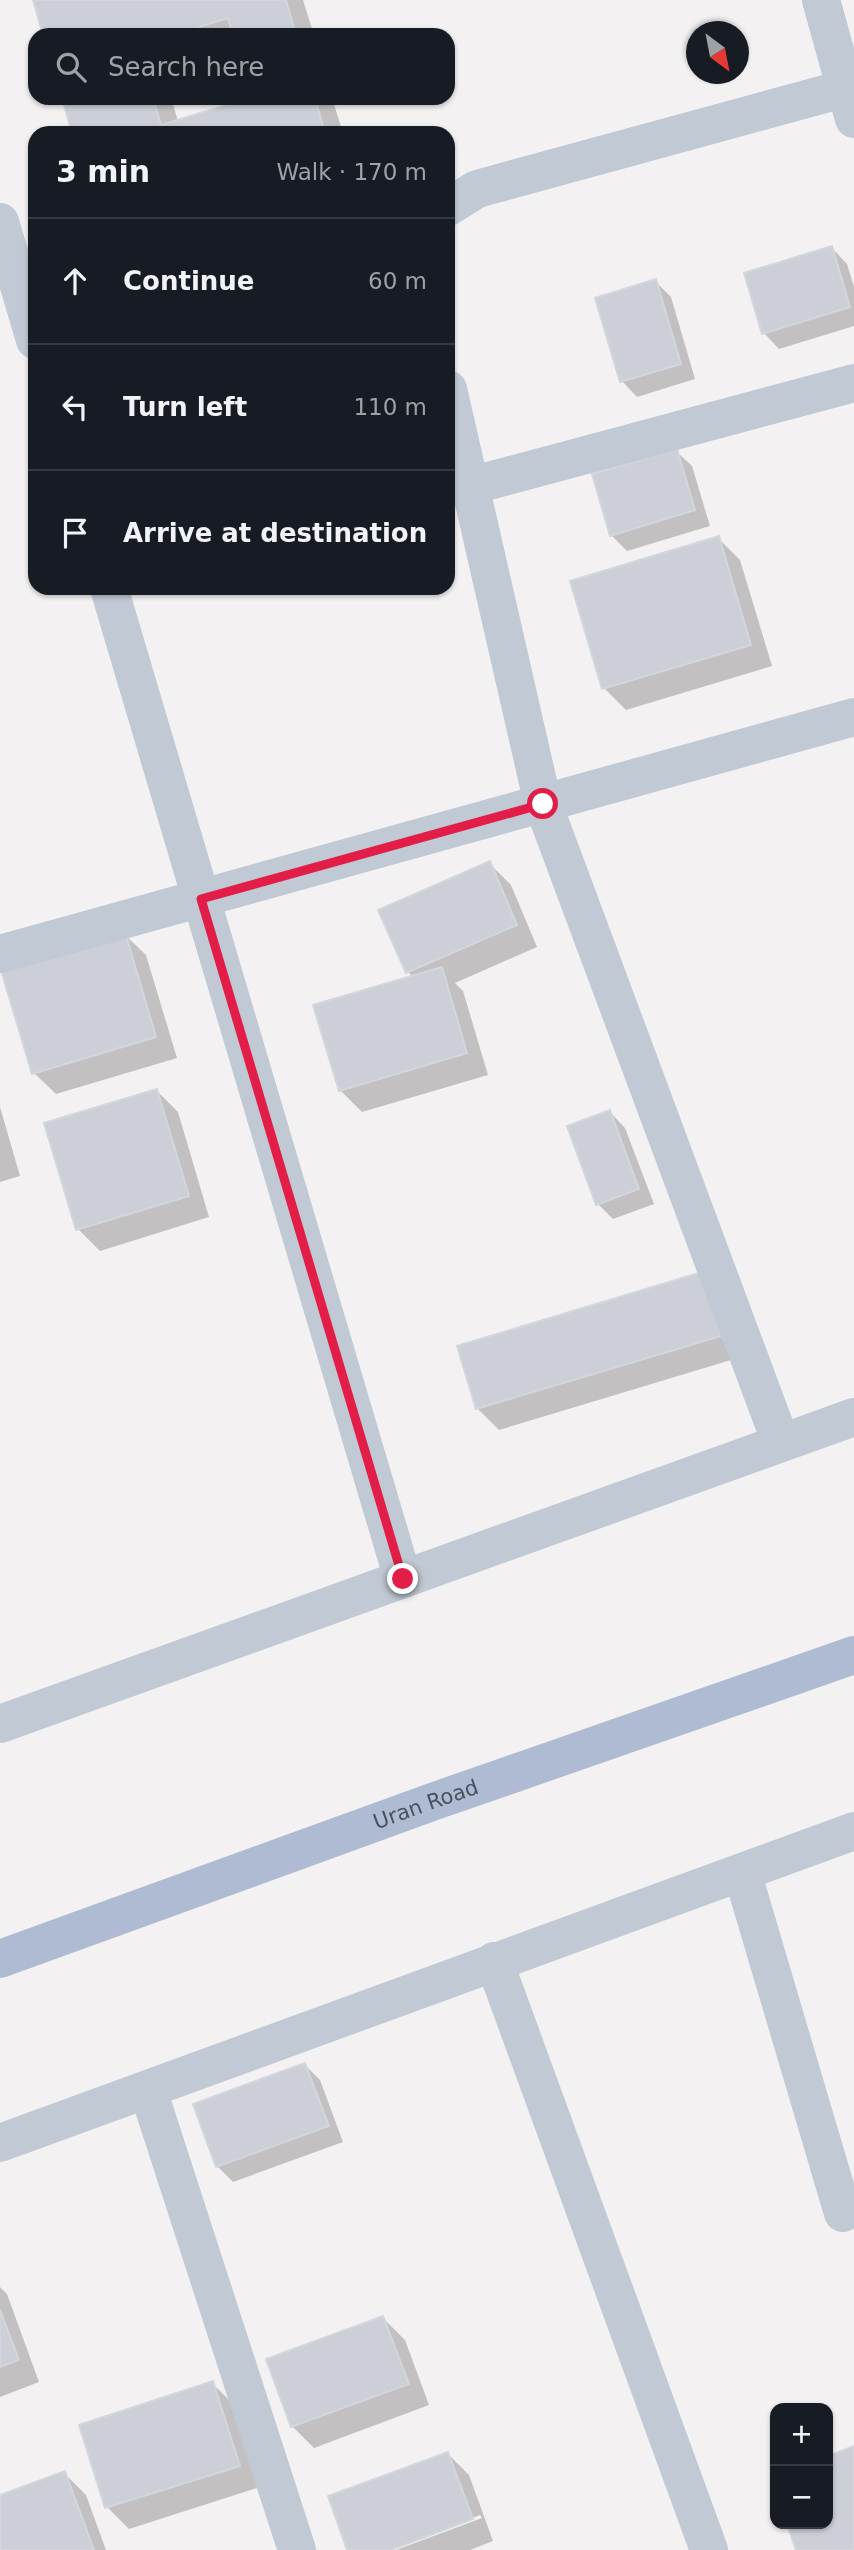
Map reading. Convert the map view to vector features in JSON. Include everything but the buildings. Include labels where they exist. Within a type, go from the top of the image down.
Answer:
[{"type":"main road","name":"Uran Road","points":[[0,1959],[432,1802],[854,1655]]},
{"type":"street","points":[[455,203],[477,189],[851,98],[821,0]]},
{"type":"street","points":[[0,222],[28,316]]},
{"type":"street","points":[[470,486],[854,383]]},
{"type":"street","points":[[455,421],[543,804],[781,1443]]},
{"type":"street","points":[[111,595],[403,1579]]},
{"type":"street","points":[[0,954],[854,717]]},
{"type":"street","points":[[1,1719],[403,1579],[854,1417]]},
{"type":"street","points":[[0,2143],[854,1831]]},
{"type":"street","points":[[742,1872],[843,2213]]},
{"type":"street","points":[[494,1961],[709,2550]]},
{"type":"street","points":[[148,2090],[297,2550]]},
{"type":"route","points":[[403,1579],[201,899],[543,804]]}]
